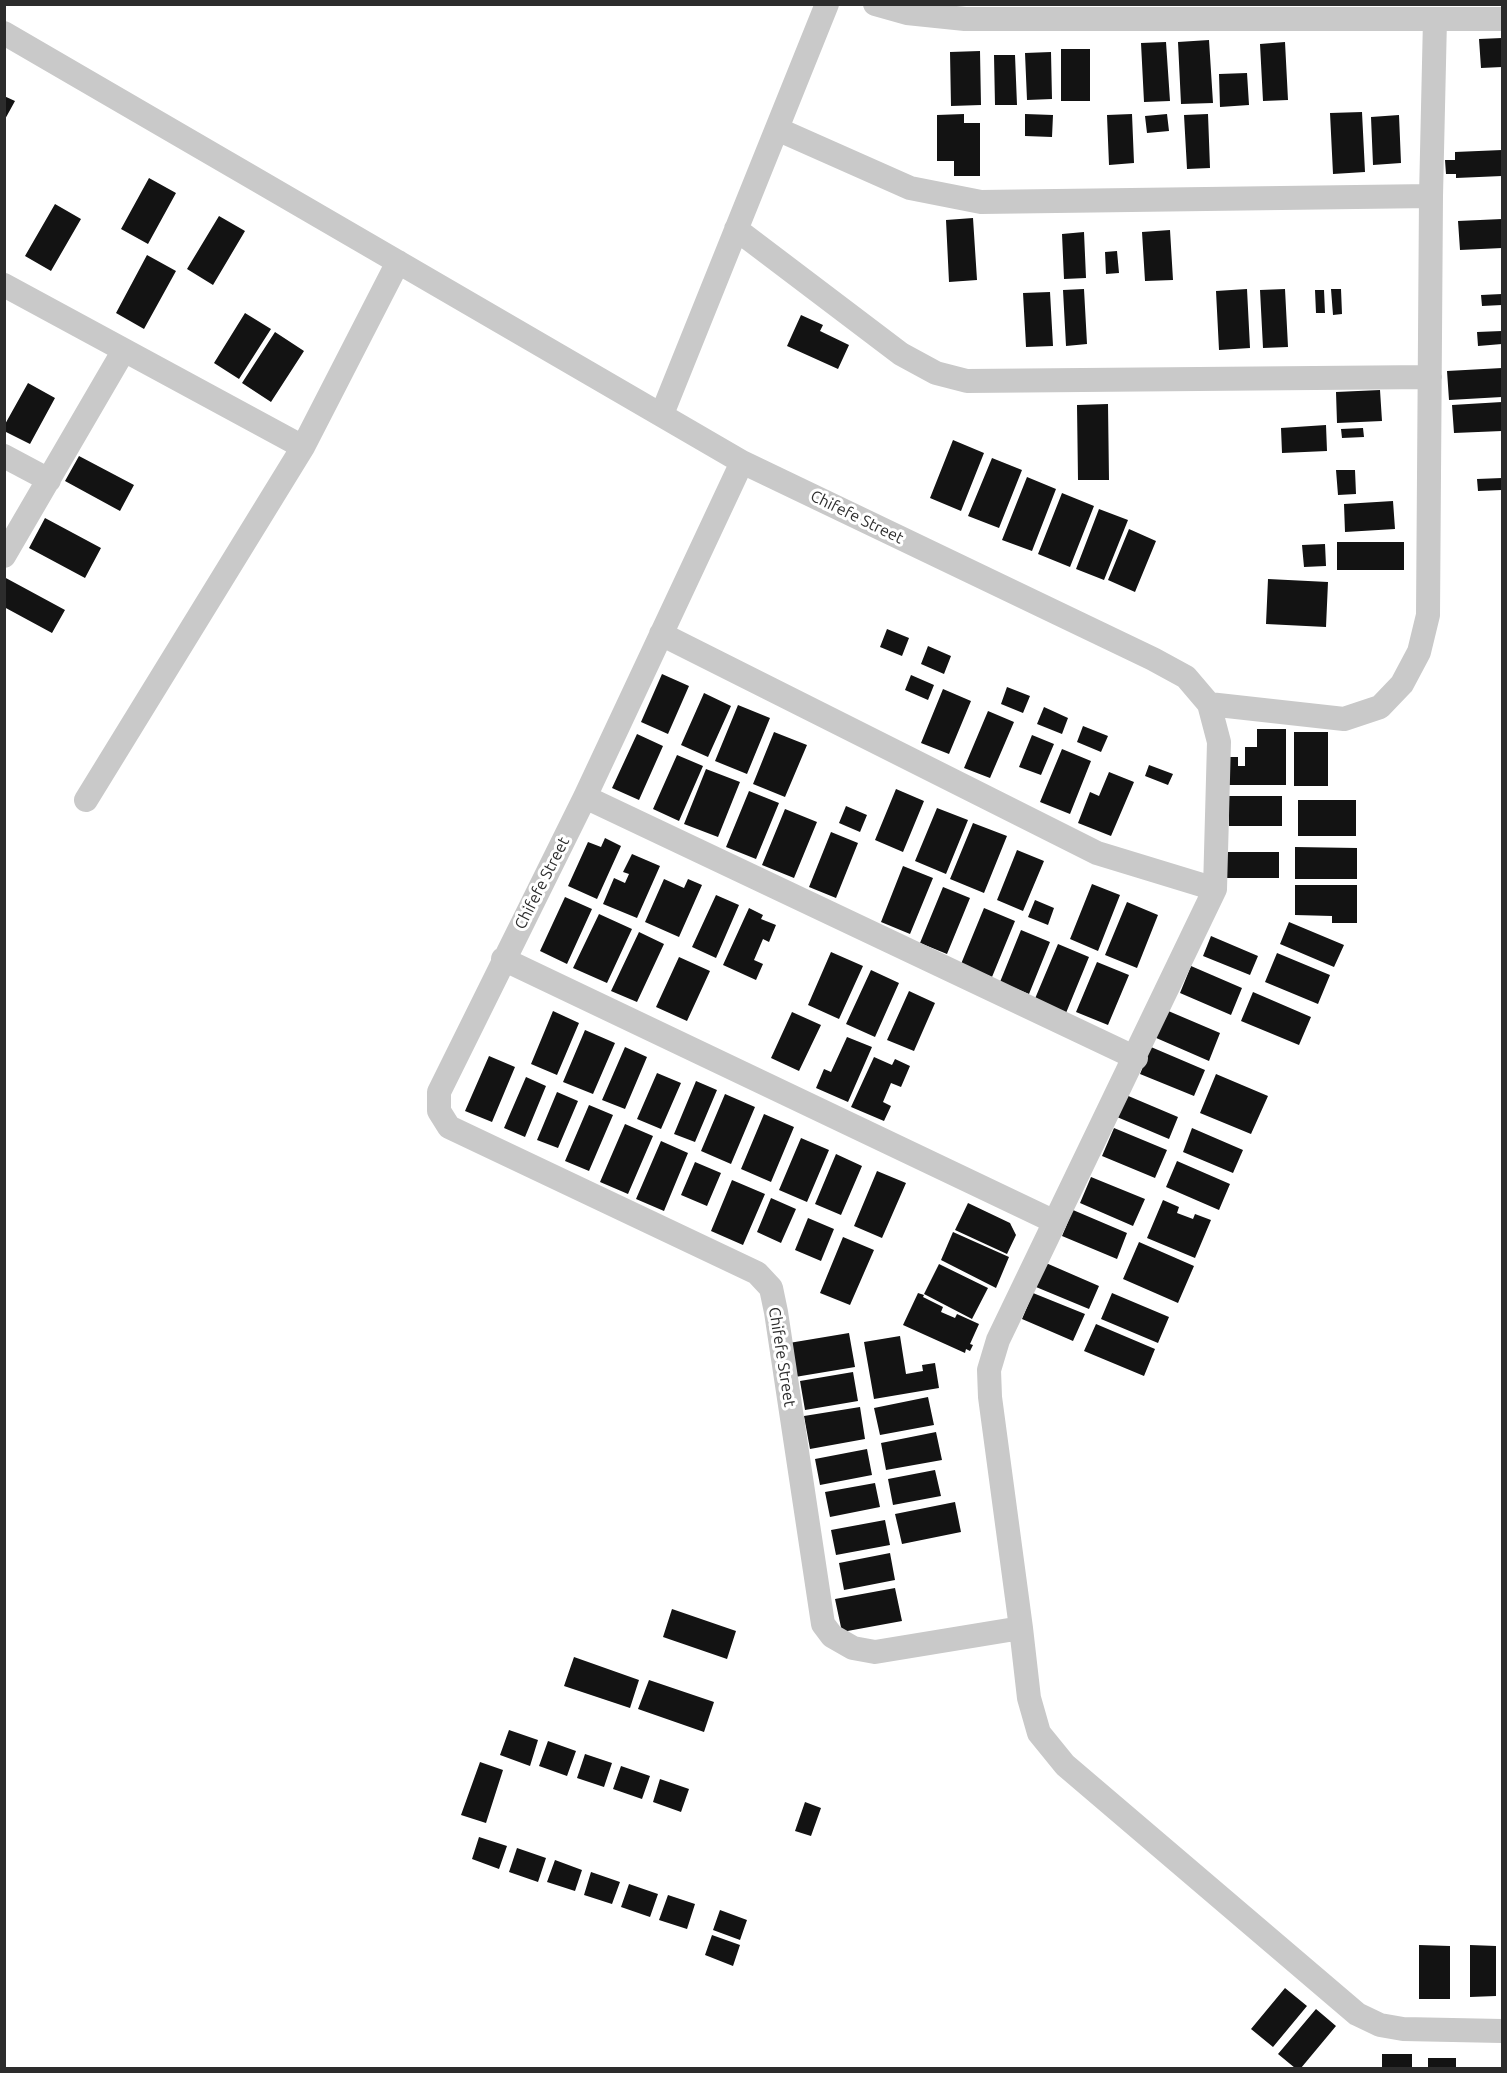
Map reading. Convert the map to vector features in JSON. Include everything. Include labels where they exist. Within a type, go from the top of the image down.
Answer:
[{"type":"street","points":[[662,414],[827,4]]},
{"type":"street","points":[[874,4],[907,13],[965,19],[1503,18]]},
{"type":"street","points":[[1209,704],[1344,719],[1380,707],[1402,684],[1419,652],[1428,615],[1431,196],[1435,19]]},
{"type":"street","points":[[4,33],[742,462]]},
{"type":"street","points":[[777,129],[910,188],[981,202],[1431,196]]},
{"type":"street","points":[[736,229],[901,354],[936,373],[967,381],[1430,377]]},
{"type":"street","points":[[86,800],[303,447],[398,262]]},
{"type":"street","points":[[4,285],[303,447]]},
{"type":"street","points":[[4,556],[124,350]]},
{"type":"street","points":[[4,456],[49,480]]},
{"type":"street","name":"Chifefe Street","points":[[1021,1628],[875,1652],[853,1648],[832,1636],[823,1623],[771,1288],[757,1273],[449,1127],[439,1111],[439,1092],[585,797],[742,462],[1186,677],[1209,704],[1219,742],[1215,889]]},
{"type":"street","points":[[661,633],[1097,853],[1215,889],[1136,1058],[998,1340],[989,1370],[990,1396],[1029,1698],[1039,1733],[1065,1765],[1357,2014],[1380,2025],[1403,2029],[1503,2031]]},
{"type":"street","points":[[585,797],[1136,1058]]},
{"type":"street","points":[[503,959],[1055,1222]]},
{"type":"building","points":[[1502,38],[1502,67],[1481,68],[1479,39]]},
{"type":"building","points":[[1209,40],[1213,103],[1181,104],[1178,42]]},
{"type":"building","points":[[1166,42],[1170,101],[1144,102],[1141,43]]},
{"type":"building","points":[[1285,42],[1288,100],[1263,101],[1260,44]]},
{"type":"building","points":[[1061,49],[1090,49],[1090,101],[1061,101]]},
{"type":"building","points":[[980,51],[981,105],[951,106],[950,52]]},
{"type":"building","points":[[1051,52],[1052,99],[1027,100],[1025,53]]},
{"type":"building","points":[[994,55],[1015,55],[1017,105],[995,105]]},
{"type":"building","points":[[1247,73],[1249,105],[1220,107],[1219,74]]},
{"type":"building","points":[[4,96],[15,101],[4,121]]},
{"type":"building","points":[[1362,112],[1365,172],[1333,174],[1330,113]]},
{"type":"building","points":[[964,114],[964,123],[980,123],[980,176],[954,176],[954,161],[937,161],[937,115]]},
{"type":"building","points":[[1025,114],[1053,115],[1052,137],[1025,136]]},
{"type":"building","points":[[1132,114],[1134,163],[1109,165],[1107,115]]},
{"type":"building","points":[[1167,114],[1169,131],[1147,133],[1145,116]]},
{"type":"building","points":[[1208,114],[1210,168],[1187,169],[1184,115]]},
{"type":"building","points":[[1399,115],[1401,163],[1373,165],[1371,117]]},
{"type":"building","points":[[1502,150],[1502,176],[1456,178],[1456,174],[1446,174],[1445,160],[1455,160],[1455,152]]},
{"type":"building","points":[[149,178],[176,193],[148,244],[121,229]]},
{"type":"building","points":[[55,204],[81,219],[51,271],[25,256]]},
{"type":"building","points":[[219,216],[245,231],[213,285],[187,269]]},
{"type":"building","points":[[973,218],[977,280],[949,282],[946,220]]},
{"type":"building","points":[[1502,219],[1502,248],[1460,250],[1458,221]]},
{"type":"building","points":[[1170,230],[1173,280],[1145,281],[1142,232]]},
{"type":"building","points":[[1084,232],[1086,278],[1064,279],[1062,234]]},
{"type":"building","points":[[1117,251],[1119,273],[1106,274],[1105,252]]},
{"type":"building","points":[[147,255],[176,271],[144,329],[116,313]]},
{"type":"building","points":[[1084,289],[1087,344],[1066,346],[1063,290]]},
{"type":"building","points":[[1247,289],[1250,348],[1219,350],[1216,291]]},
{"type":"building","points":[[1285,289],[1288,347],[1263,348],[1260,290]]},
{"type":"building","points":[[1331,289],[1341,289],[1342,314],[1333,315]]},
{"type":"building","points":[[1315,290],[1324,290],[1325,313],[1316,313]]},
{"type":"building","points":[[1050,292],[1053,346],[1026,347],[1023,293]]},
{"type":"building","points":[[1502,294],[1502,305],[1482,306],[1481,295]]},
{"type":"building","points":[[245,313],[271,329],[239,379],[214,363]]},
{"type":"building","points":[[801,315],[823,325],[820,331],[849,345],[838,369],[787,346]]},
{"type":"building","points":[[1502,331],[1502,344],[1478,346],[1477,332]]},
{"type":"building","points":[[275,332],[304,351],[271,402],[242,383]]},
{"type":"building","points":[[1502,368],[1502,397],[1449,400],[1447,371]]},
{"type":"building","points":[[28,383],[55,398],[30,444],[4,431],[4,426]]},
{"type":"building","points":[[1380,390],[1382,421],[1337,423],[1336,392]]},
{"type":"building","points":[[1502,402],[1502,431],[1454,433],[1452,405]]},
{"type":"building","points":[[1108,404],[1109,480],[1078,480],[1077,405]]},
{"type":"building","points":[[1326,425],[1327,451],[1282,453],[1281,428]]},
{"type":"building","points":[[1363,428],[1364,437],[1342,438],[1341,429]]},
{"type":"building","points":[[953,440],[984,453],[961,511],[930,498]]},
{"type":"building","points":[[79,456],[134,485],[120,511],[65,481]]},
{"type":"building","points":[[992,458],[1022,470],[999,528],[968,516]]},
{"type":"building","points":[[1336,470],[1355,470],[1356,494],[1338,495]]},
{"type":"building","points":[[1027,477],[1056,489],[1032,551],[1002,540]]},
{"type":"building","points":[[1502,478],[1502,490],[1478,491],[1477,479]]},
{"type":"building","points":[[1062,493],[1094,506],[1070,567],[1038,554]]},
{"type":"building","points":[[1393,501],[1395,529],[1345,532],[1344,504]]},
{"type":"building","points":[[1099,509],[1128,520],[1104,580],[1076,569]]},
{"type":"building","points":[[45,518],[101,548],[85,578],[29,548]]},
{"type":"building","points":[[1129,529],[1156,541],[1135,592],[1108,580]]},
{"type":"building","points":[[1337,542],[1404,542],[1404,570],[1337,570]]},
{"type":"building","points":[[1325,544],[1326,566],[1304,567],[1302,545]]},
{"type":"building","points":[[4,577],[65,610],[52,633],[4,607]]},
{"type":"building","points":[[1268,579],[1328,582],[1326,627],[1266,624]]},
{"type":"building","points":[[887,629],[909,638],[902,656],[880,647]]},
{"type":"building","points":[[928,646],[951,656],[944,674],[921,664]]},
{"type":"building","points":[[662,674],[689,686],[668,734],[641,722]]},
{"type":"building","points":[[911,675],[934,685],[928,700],[905,690]]},
{"type":"building","points":[[1007,687],[1030,696],[1023,713],[1001,704]]},
{"type":"building","points":[[943,689],[971,701],[949,754],[921,743]]},
{"type":"building","points":[[704,693],[731,706],[708,757],[681,745]]},
{"type":"building","points":[[738,705],[770,718],[747,774],[715,761]]},
{"type":"building","points":[[1044,707],[1068,718],[1062,734],[1037,724]]},
{"type":"building","points":[[988,711],[1014,722],[990,778],[964,768]]},
{"type":"building","points":[[1083,726],[1108,736],[1101,752],[1077,742]]},
{"type":"building","points":[[1257,729],[1286,729],[1286,785],[1225,785],[1225,757],[1238,757],[1238,766],[1245,766],[1245,747],[1257,747]]},
{"type":"building","points":[[774,732],[807,745],[785,797],[753,784]]},
{"type":"building","points":[[1294,732],[1328,732],[1328,786],[1294,786]]},
{"type":"building","points":[[637,734],[663,746],[639,800],[612,788]]},
{"type":"building","points":[[1032,735],[1054,744],[1041,775],[1019,767]]},
{"type":"building","points":[[1062,749],[1091,761],[1070,814],[1040,802]]},
{"type":"building","points":[[677,755],[703,766],[679,821],[653,809]]},
{"type":"building","points":[[1149,765],[1173,774],[1168,785],[1145,776]]},
{"type":"building","points":[[706,769],[740,782],[718,837],[684,824]]},
{"type":"building","points":[[1109,772],[1134,782],[1111,836],[1078,823],[1090,792],[1099,796]]},
{"type":"building","points":[[896,789],[924,801],[903,852],[875,840]]},
{"type":"building","points":[[749,791],[779,803],[756,859],[726,847]]},
{"type":"building","points":[[1229,796],[1282,796],[1282,826],[1229,826]]},
{"type":"building","points":[[1298,800],[1356,800],[1356,836],[1298,836]]},
{"type":"building","points":[[846,806],[867,815],[860,832],[839,823]]},
{"type":"building","points":[[937,808],[968,820],[946,874],[915,861]]},
{"type":"building","points":[[785,809],[817,822],[794,878],[762,865]]},
{"type":"building","points":[[973,823],[1007,836],[984,893],[950,879]]},
{"type":"building","points":[[831,832],[858,843],[836,898],[809,887]]},
{"type":"building","points":[[605,838],[621,846],[597,899],[568,886],[588,842],[601,847]]},
{"type":"building","points":[[1295,847],[1357,848],[1357,879],[1295,879]]},
{"type":"building","points":[[1017,850],[1044,861],[1023,911],[997,900]]},
{"type":"building","points":[[1226,852],[1279,852],[1279,878],[1226,878]]},
{"type":"building","points":[[632,854],[660,866],[637,918],[603,904],[614,878],[625,883],[629,874],[623,872]]},
{"type":"building","points":[[903,866],[933,878],[910,934],[881,922]]},
{"type":"building","points":[[664,879],[684,888],[688,879],[702,885],[679,937],[645,922]]},
{"type":"building","points":[[1092,884],[1120,895],[1098,951],[1070,939]]},
{"type":"building","points":[[1295,885],[1357,885],[1357,923],[1332,923],[1332,916],[1295,915]]},
{"type":"building","points":[[943,887],[970,898],[947,954],[920,943]]},
{"type":"building","points":[[716,895],[739,905],[716,958],[692,947]]},
{"type":"building","points":[[565,897],[592,909],[567,964],[540,951]]},
{"type":"building","points":[[1035,900],[1054,908],[1048,925],[1028,917]]},
{"type":"building","points":[[1127,902],[1158,915],[1137,968],[1105,955]]},
{"type":"building","points":[[749,908],[763,915],[761,919],[776,925],[769,942],[763,939],[754,960],[763,964],[756,980],[723,965]]},
{"type":"building","points":[[984,908],[1015,921],[992,977],[961,964]]},
{"type":"building","points":[[599,914],[632,929],[607,983],[573,968]]},
{"type":"building","points":[[1289,922],[1344,945],[1334,967],[1280,944]]},
{"type":"building","points":[[1021,930],[1050,942],[1029,994],[1000,982]]},
{"type":"building","points":[[639,932],[664,944],[637,1002],[611,991]]},
{"type":"building","points":[[1211,936],[1258,956],[1250,975],[1203,956]]},
{"type":"building","points":[[1058,944],[1089,957],[1066,1013],[1034,1001]]},
{"type":"building","points":[[831,952],[863,966],[839,1019],[808,1005]]},
{"type":"building","points":[[1277,953],[1330,975],[1318,1004],[1265,982]]},
{"type":"building","points":[[679,957],[710,971],[687,1021],[656,1007]]},
{"type":"building","points":[[1097,962],[1129,975],[1108,1025],[1076,1012]]},
{"type":"building","points":[[1191,966],[1242,988],[1231,1015],[1180,993]]},
{"type":"building","points":[[871,970],[899,983],[875,1037],[846,1024]]},
{"type":"building","points":[[909,991],[935,1003],[914,1051],[887,1040]]},
{"type":"building","points":[[1253,992],[1311,1017],[1299,1045],[1241,1021]]},
{"type":"building","points":[[1166,1010],[1220,1033],[1209,1061],[1154,1037]]},
{"type":"building","points":[[553,1011],[579,1023],[557,1075],[531,1064]]},
{"type":"building","points":[[792,1012],[821,1025],[799,1071],[771,1058]]},
{"type":"building","points":[[585,1030],[615,1043],[593,1094],[563,1082]]},
{"type":"building","points":[[847,1037],[872,1047],[848,1102],[816,1088],[824,1069],[831,1072]]},
{"type":"building","points":[[625,1047],[647,1057],[625,1109],[602,1100]]},
{"type":"building","points":[[1151,1047],[1205,1070],[1194,1096],[1140,1074]]},
{"type":"building","points":[[489,1056],[515,1067],[492,1122],[465,1111]]},
{"type":"building","points":[[874,1057],[892,1065],[895,1059],[910,1066],[901,1087],[891,1083],[883,1102],[891,1106],[884,1121],[851,1107]]},
{"type":"building","points":[[657,1073],[681,1083],[661,1129],[637,1119]]},
{"type":"building","points":[[1216,1074],[1268,1096],[1251,1134],[1200,1113]]},
{"type":"building","points":[[526,1077],[546,1086],[525,1137],[504,1128]]},
{"type":"building","points":[[696,1081],[717,1090],[695,1142],[674,1134]]},
{"type":"building","points":[[557,1092],[578,1101],[558,1148],[537,1140]]},
{"type":"building","points":[[725,1094],[755,1107],[731,1164],[701,1151]]},
{"type":"building","points":[[1126,1095],[1178,1117],[1169,1139],[1117,1117]]},
{"type":"building","points":[[589,1105],[613,1115],[589,1171],[565,1161]]},
{"type":"building","points":[[764,1114],[794,1127],[771,1182],[741,1169]]},
{"type":"building","points":[[625,1124],[653,1136],[628,1194],[600,1182]]},
{"type":"building","points":[[1114,1128],[1167,1150],[1155,1178],[1102,1156]]},
{"type":"building","points":[[1192,1128],[1243,1150],[1233,1173],[1183,1152]]},
{"type":"building","points":[[801,1138],[829,1150],[807,1202],[779,1190]]},
{"type":"building","points":[[661,1141],[688,1153],[664,1211],[636,1199]]},
{"type":"building","points":[[836,1154],[862,1166],[841,1215],[815,1204]]},
{"type":"building","points":[[1177,1161],[1230,1184],[1219,1210],[1166,1187]]},
{"type":"building","points":[[695,1162],[721,1173],[707,1206],[681,1195]]},
{"type":"building","points":[[877,1171],[906,1183],[882,1238],[854,1226]]},
{"type":"building","points":[[1091,1177],[1145,1199],[1133,1226],[1080,1203]]},
{"type":"building","points":[[732,1180],[765,1194],[743,1245],[711,1231]]},
{"type":"building","points":[[771,1198],[796,1209],[781,1243],[757,1232]]},
{"type":"building","points":[[1163,1200],[1179,1207],[1177,1213],[1193,1219],[1195,1214],[1211,1220],[1195,1258],[1147,1238]]},
{"type":"building","points":[[968,1203],[1010,1223],[1016,1235],[1007,1254],[955,1230]]},
{"type":"building","points":[[1073,1210],[1127,1233],[1117,1259],[1062,1236]]},
{"type":"building","points":[[808,1218],[834,1229],[821,1261],[795,1250]]},
{"type":"building","points":[[953,1232],[1009,1257],[996,1288],[941,1260]]},
{"type":"building","points":[[843,1237],[874,1250],[850,1305],[820,1293]]},
{"type":"building","points":[[1139,1242],[1194,1266],[1178,1303],[1123,1279]]},
{"type":"building","points":[[1046,1263],[1099,1286],[1089,1309],[1036,1287]]},
{"type":"building","points":[[939,1264],[988,1288],[972,1319],[924,1294]]},
{"type":"building","points":[[918,1293],[943,1307],[941,1312],[955,1318],[957,1314],[979,1324],[970,1344],[973,1345],[970,1351],[966,1349],[965,1353],[903,1325]]},
{"type":"building","points":[[1033,1293],[1085,1314],[1073,1341],[1022,1319]]},
{"type":"building","points":[[1112,1293],[1169,1317],[1158,1343],[1101,1319]]},
{"type":"building","points":[[1096,1324],[1155,1349],[1144,1376],[1084,1351]]},
{"type":"building","points":[[849,1333],[855,1367],[795,1377],[789,1343]]},
{"type":"building","points":[[900,1336],[906,1374],[923,1371],[922,1365],[935,1363],[939,1388],[874,1399],[864,1342]]},
{"type":"building","points":[[853,1372],[858,1401],[805,1410],[800,1381]]},
{"type":"building","points":[[928,1397],[934,1425],[880,1435],[874,1408]]},
{"type":"building","points":[[860,1407],[865,1439],[810,1449],[804,1416]]},
{"type":"building","points":[[936,1432],[942,1460],[886,1470],[881,1443]]},
{"type":"building","points":[[867,1449],[872,1475],[820,1485],[815,1459]]},
{"type":"building","points":[[935,1470],[941,1496],[893,1505],[888,1479]]},
{"type":"building","points":[[875,1483],[880,1507],[830,1517],[825,1492]]},
{"type":"building","points":[[955,1502],[961,1532],[902,1544],[895,1514]]},
{"type":"building","points":[[885,1520],[890,1545],[836,1555],[831,1530]]},
{"type":"building","points":[[890,1553],[895,1580],[844,1590],[839,1563]]},
{"type":"building","points":[[895,1588],[902,1621],[842,1632],[835,1599]]},
{"type":"building","points":[[672,1609],[736,1631],[727,1659],[663,1637]]},
{"type":"building","points":[[574,1657],[639,1680],[630,1708],[564,1686]]},
{"type":"building","points":[[649,1680],[714,1702],[704,1732],[638,1709]]},
{"type":"building","points":[[509,1730],[538,1740],[530,1766],[500,1755]]},
{"type":"building","points":[[548,1741],[576,1751],[567,1776],[539,1766]]},
{"type":"building","points":[[585,1754],[612,1763],[604,1787],[577,1778]]},
{"type":"building","points":[[480,1762],[503,1770],[486,1823],[461,1815]]},
{"type":"building","points":[[621,1766],[650,1776],[642,1799],[613,1789]]},
{"type":"building","points":[[660,1779],[689,1789],[681,1812],[653,1802]]},
{"type":"building","points":[[805,1802],[821,1808],[811,1836],[795,1831]]},
{"type":"building","points":[[479,1837],[507,1846],[499,1869],[472,1859]]},
{"type":"building","points":[[517,1848],[546,1858],[538,1882],[509,1872]]},
{"type":"building","points":[[555,1860],[582,1870],[575,1891],[547,1882]]},
{"type":"building","points":[[591,1872],[620,1882],[612,1904],[584,1895]]},
{"type":"building","points":[[629,1884],[658,1894],[650,1917],[621,1907]]},
{"type":"building","points":[[668,1895],[695,1904],[687,1929],[659,1920]]},
{"type":"building","points":[[720,1910],[747,1920],[740,1940],[713,1930]]},
{"type":"building","points":[[712,1935],[740,1945],[733,1966],[705,1955]]},
{"type":"building","points":[[1419,1945],[1450,1946],[1450,1999],[1419,1999]]},
{"type":"building","points":[[1470,1945],[1496,1946],[1496,1996],[1470,1997]]},
{"type":"building","points":[[1285,1988],[1307,2006],[1273,2047],[1251,2029]]},
{"type":"building","points":[[1316,2009],[1336,2026],[1301,2068],[1295,2068],[1278,2054]]},
{"type":"building","points":[[1382,2054],[1412,2054],[1412,2068],[1382,2068]]},
{"type":"building","points":[[1428,2058],[1456,2058],[1456,2068],[1428,2068]]}]
